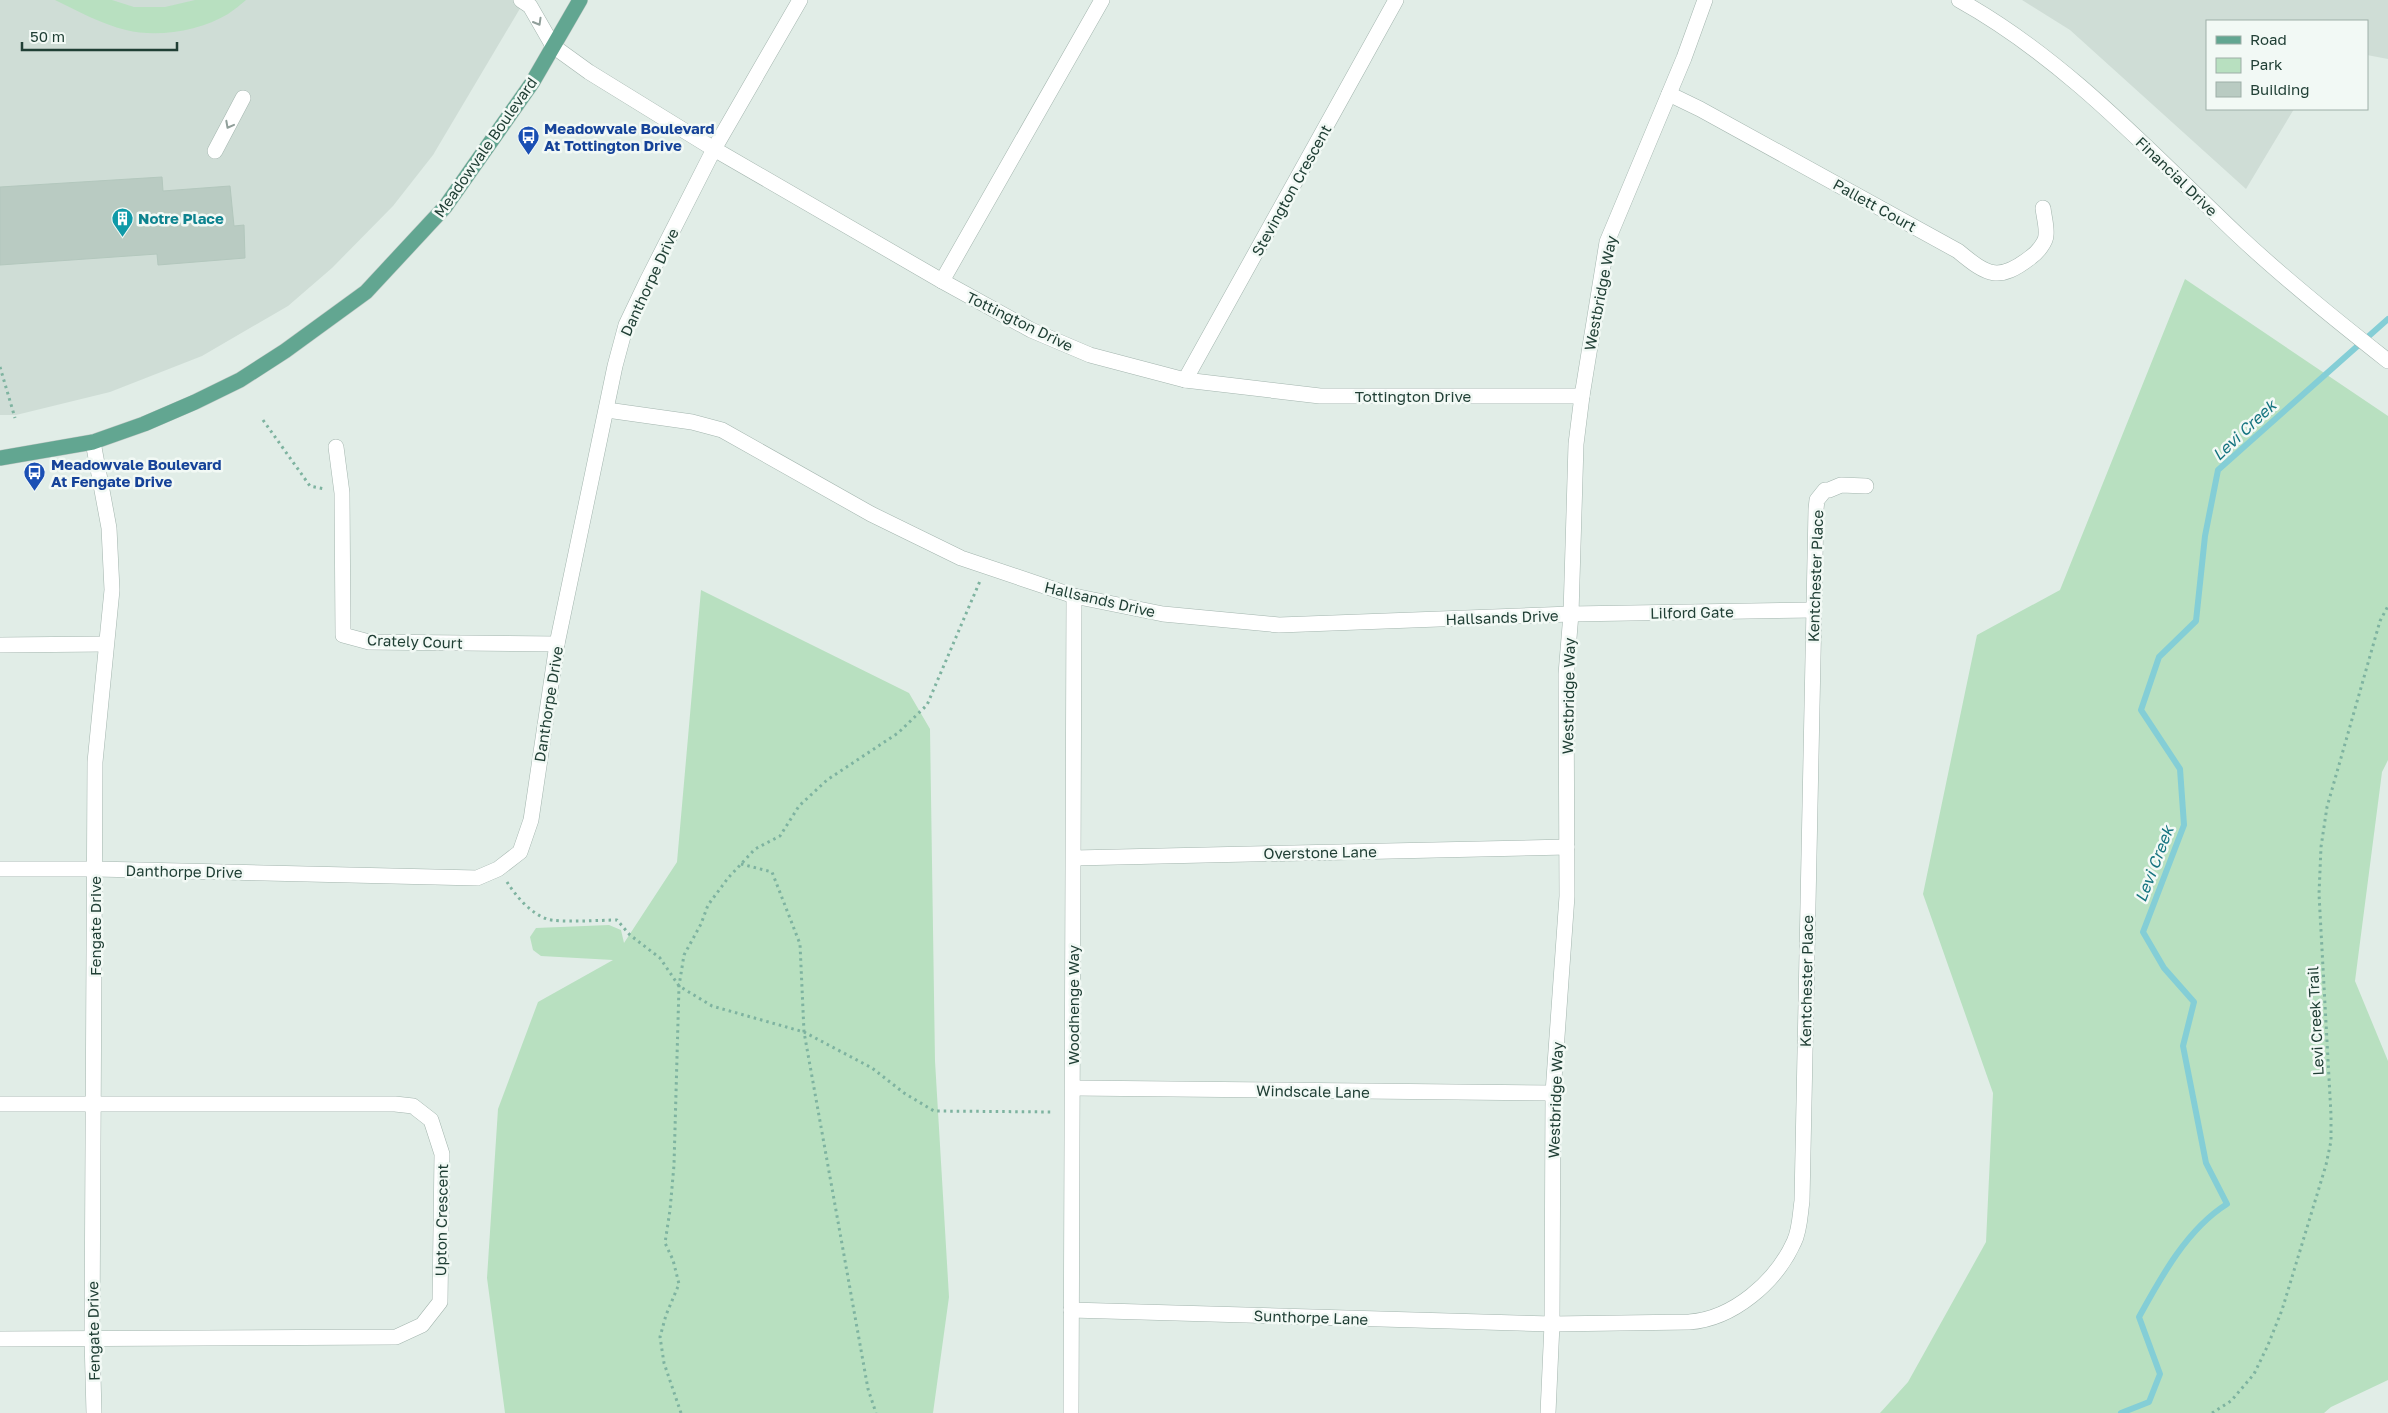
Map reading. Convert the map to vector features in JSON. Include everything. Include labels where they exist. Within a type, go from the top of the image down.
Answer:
[{"type":"main road","name":"Meadowvale Boulevard","points":[[0,458],[93,442],[144,424],[240,380],[323,325],[366,292],[445,208],[532,83],[580,0]]},
{"type":"street","points":[[521,0],[530,6],[553,46]]},
{"type":"street","name":"Danthorpe Drive","points":[[0,869],[96,868],[477,878],[498,869],[520,852],[531,820],[556,644],[615,366],[626,325],[714,149],[800,0]]},
{"type":"street","points":[[942,281],[1102,0]]},
{"type":"street","name":"Stevington Crescent","points":[[1185,380],[1396,0]]},
{"type":"street","name":"Westbridge Way","points":[[1548,1413],[1552,1324],[1553,1093],[1567,896],[1566,674],[1571,614],[1576,444],[1607,242],[1669,94],[1705,0]]},
{"type":"street","name":"Financial Drive","points":[[1960,0],[2011,33],[2068,76],[2160,158],[2240,237],[2322,309],[2388,361]]},
{"type":"street","name":"Tottington Drive","points":[[553,46],[589,72],[714,149],[942,281],[1031,330],[1073,348],[1126,366],[1185,380],[1320,396],[1582,396]]},
{"type":"street","name":"Pallett Court","points":[[1669,94],[1700,109],[1941,241],[1991,273],[2000,274],[2013,271],[2036,254],[2046,237],[2043,208]]},
{"type":"street","points":[[215,151],[243,98]]},
{"type":"street","name":"Hallsands Drive","points":[[607,410],[692,422],[722,430],[871,514],[961,558],[1074,596],[1163,614],[1279,625],[1571,614]]},
{"type":"street","name":"Fengate Drive","points":[[93,442],[109,528],[112,590],[95,762],[96,868],[92,1338],[94,1413]]},
{"type":"street","name":"Crately Court","points":[[336,447],[342,493],[343,635],[369,642],[556,644]]},
{"type":"street","name":"Kentchester Place","points":[[1552,1324],[1705,1321],[1728,1312],[1748,1298],[1776,1273],[1795,1242],[1802,1201],[1813,610],[1817,500],[1825,490],[1835,487],[1866,486]]},
{"type":"street","name":"Woodhenge Way","points":[[1071,1413],[1074,596]]},
{"type":"street","name":"Lilford Gate","points":[[1571,614],[1813,610]]},
{"type":"street","points":[[0,645],[106,644]]},
{"type":"street","name":"Overstone Lane","points":[[1074,858],[1567,847]]},
{"type":"street","name":"Windscale Lane","points":[[1073,1088],[1553,1093]]},
{"type":"street","name":"Upton Crescent","points":[[0,1104],[395,1104],[413,1106],[431,1120],[442,1154],[440,1302],[422,1324],[396,1337],[0,1339]]},
{"type":"street","name":"Sunthorpe Lane","points":[[1071,1310],[1552,1324]]},
{"type":"path","points":[[0,367],[15,418]]},
{"type":"path","points":[[263,420],[310,486],[342,493]]},
{"type":"path","points":[[680,1413],[664,1363],[660,1337],[666,1315],[679,1284],[673,1260],[665,1243],[674,1165],[679,986],[684,955],[701,924],[708,905],[755,849],[780,836],[799,806],[827,780],[898,733],[927,705],[985,567]]},
{"type":"path","name":"Levi Creek Trail","points":[[2212,1413],[2231,1401],[2254,1374],[2268,1345],[2282,1310],[2326,1165],[2330,1141],[2331,1115],[2319,894],[2321,847],[2327,807],[2380,621],[2388,606]]},
{"type":"path","points":[[741,864],[772,872],[800,944],[804,1032],[868,1389],[876,1413]]},
{"type":"path","points":[[498,869],[514,892],[534,912],[548,920],[617,920],[630,935],[660,958],[679,986],[712,1006],[804,1032],[872,1068],[904,1093],[934,1111],[1072,1112]]},
{"type":"shaded area","points":[[0,0],[525,0],[433,155],[393,206],[332,268],[288,306],[202,356],[110,392],[16,415],[0,415]]},
{"type":"shaded area","points":[[2022,0],[2388,0],[2388,59],[2368,55],[2368,20],[2206,20],[2206,110],[2293,110],[2246,189],[2070,30]]},
{"type":"green space","points":[[55,0],[112,0],[134,7],[165,7],[195,0],[246,0],[228,14],[205,25],[165,33],[151,33],[126,30],[108,24]]},
{"type":"green space","points":[[2185,279],[2388,416],[2388,760],[2382,772],[2355,981],[2388,1061],[2388,1380],[2331,1407],[2324,1413],[1880,1413],[1908,1382],[1986,1242],[1993,1093],[1923,894],[1977,635],[2060,590]]},
{"type":"green space","points":[[701,590],[909,693],[930,729],[935,1061],[949,1297],[933,1413],[505,1413],[487,1278],[498,1109],[538,1002],[613,960],[541,956],[533,950],[530,937],[536,928],[609,925],[621,930],[624,943],[677,862]]},
{"type":"building","name":"Notre Place","points":[[162,177],[163,191],[230,186],[234,226],[244,225],[245,258],[158,265],[157,254],[0,265],[0,187]]},
{"type":"waterway","name":"Levi Creek","points":[[2121,1413],[2149,1402],[2160,1374],[2139,1317],[2156,1286],[2187,1240],[2213,1214],[2227,1204],[2206,1163],[2183,1046],[2194,1002],[2164,968],[2143,932],[2184,825],[2180,769],[2141,710],[2159,657],[2196,621],[2205,536],[2218,470],[2388,319]]},
{"type":"place","name":"Meadowvale Boulevard At Tottington Drive","points":[[528,156]]},
{"type":"place","name":"Notre Place","points":[[122,237]]},
{"type":"place","name":"Meadowvale Boulevard At Fengate Drive","points":[[35,492]]}]
